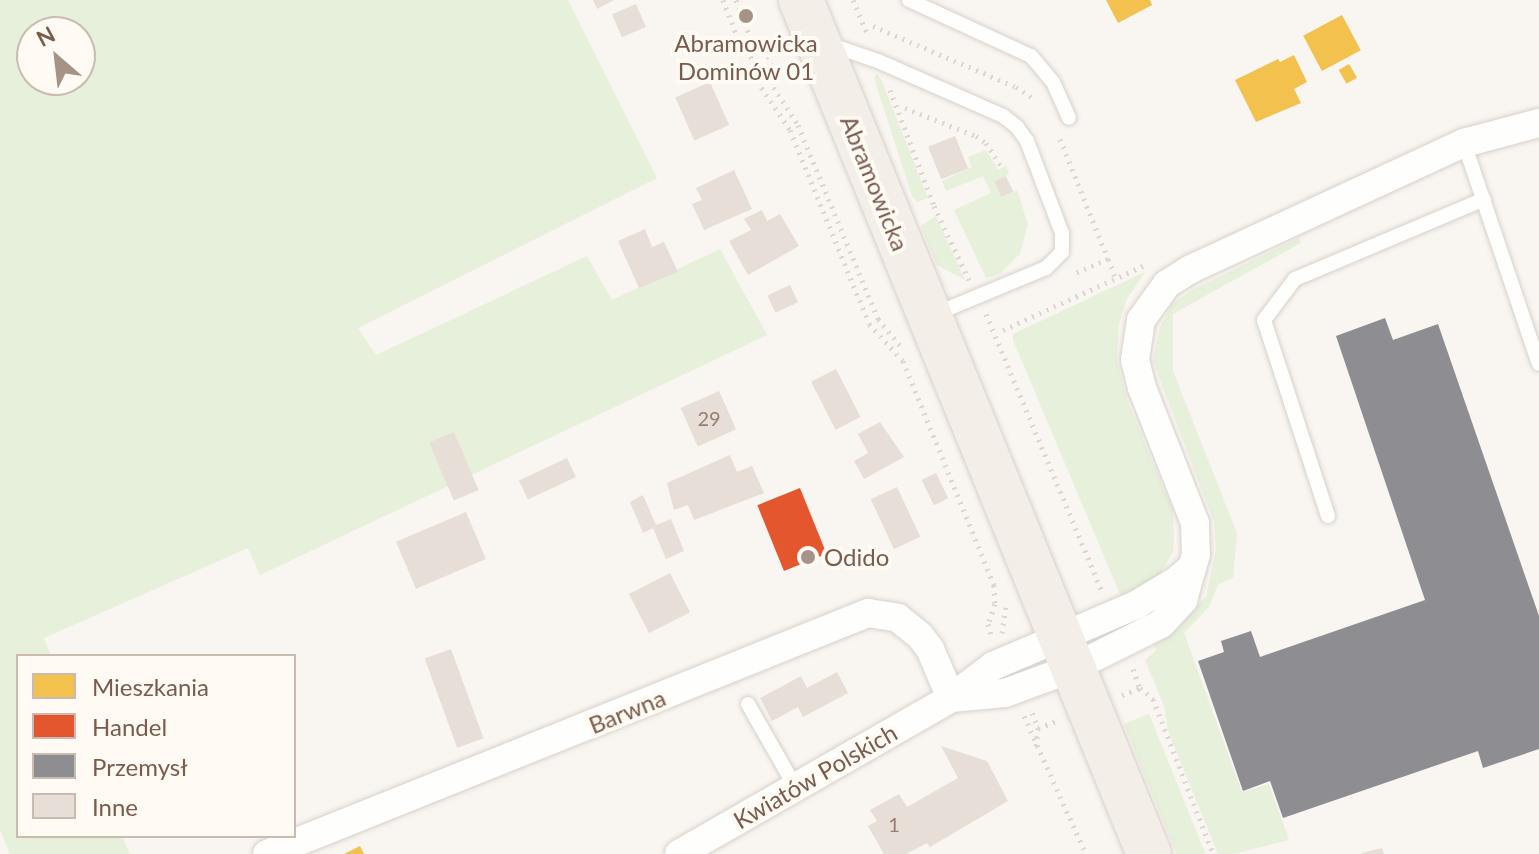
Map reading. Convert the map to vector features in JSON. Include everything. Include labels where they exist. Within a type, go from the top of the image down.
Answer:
[{"type":"main road","name":"Abramowicka","points":[[801,0],[818,41],[916,333],[950,367],[1149,854]]},
{"type":"street","points":[[1464,143],[1539,123]]},
{"type":"street","name":"Kwiatów Polskich","points":[[679,854],[951,698],[993,666],[1067,652],[1155,596],[1192,567],[1197,543],[1191,510],[1142,388],[1135,360],[1138,329],[1147,308],[1167,284],[1191,269],[1464,143]]},
{"type":"street","name":"Barwna","points":[[267,854],[868,613],[898,618],[920,636],[930,649],[951,698]]},
{"type":"lane","points":[[909,0],[1031,56],[1053,82],[1069,118]]},
{"type":"lane","points":[[818,41],[878,61],[1003,116],[1017,127],[1027,141],[1062,233],[1062,252],[1046,268],[916,333]]},
{"type":"lane","points":[[1464,143],[1539,364]]},
{"type":"lane","points":[[1328,516],[1264,320],[1295,279],[1484,199]]},
{"type":"lane","points":[[748,704],[796,788]]},
{"type":"path","points":[[723,0],[740,44],[765,74],[798,125],[878,319],[916,333]]},
{"type":"path","points":[[736,0],[751,39],[773,67],[757,81],[790,130],[869,324],[903,361],[989,571],[994,585],[995,604],[988,624],[995,649]]},
{"type":"path","points":[[905,108],[976,136],[986,143],[1001,166]]},
{"type":"path","points":[[1108,259],[1116,279]]},
{"type":"path","points":[[1002,639],[1005,594]]},
{"type":"path","points":[[1140,688],[1153,699],[1213,854]]},
{"type":"path","points":[[1019,705],[1086,854]]},
{"type":"path","points":[[1036,746],[1038,728]]},
{"type":"green space","points":[[0,0],[568,0],[657,178],[358,328],[376,355],[587,256],[612,300],[720,249],[767,335],[260,575],[248,548],[44,638],[50,654],[16,654],[16,838],[123,838],[130,854],[10,854],[0,830]]},
{"type":"green space","points":[[877,73],[928,198],[917,202],[912,196],[874,78]]},
{"type":"green space","points":[[986,150],[998,170],[1006,166],[1009,174],[994,182],[1002,197],[1017,190],[1028,224],[1020,254],[1000,274],[986,278],[954,210],[991,193],[983,176],[946,191],[942,181],[972,167],[968,157]]},
{"type":"green space","points":[[936,216],[965,280],[937,265],[921,226]]},
{"type":"green space","points":[[1299,238],[1301,243],[1173,314],[1173,371],[1237,533],[1233,578],[1218,585],[1209,607],[1184,633],[1242,792],[1269,784],[1289,840],[1234,854],[1218,854],[1168,731],[1164,706],[1145,660],[1156,650],[1153,643],[1173,633],[1206,596],[1216,550],[1214,522],[1153,361],[1160,327],[1172,304],[1192,290]]},
{"type":"green space","points":[[1145,272],[1127,299],[1119,324],[1117,361],[1127,400],[1173,511],[1174,540],[1173,552],[1159,576],[1122,599],[1013,334]]},
{"type":"green space","points":[[1149,714],[1206,854],[1176,854],[1124,724]]},
{"type":"building: Mieszkania","points":[[1106,0],[1150,0],[1152,5],[1118,23]]},
{"type":"building: Mieszkania","points":[[1342,15],[1361,50],[1322,71],[1303,36]]},
{"type":"building: Mieszkania","points":[[1294,55],[1307,82],[1294,89],[1301,103],[1256,122],[1235,80],[1278,59],[1280,62]]},
{"type":"building: Mieszkania","points":[[1349,64],[1357,78],[1347,84],[1339,70]]},
{"type":"building: Mieszkania","points":[[360,846],[364,854],[344,854]]},
{"type":"building: Handel","points":[[800,488],[827,554],[784,571],[757,505]]},
{"type":"building: Przemysł","points":[[1385,318],[1393,340],[1438,324],[1539,616],[1539,749],[1483,768],[1478,751],[1283,818],[1270,781],[1243,791],[1198,661],[1224,652],[1221,641],[1251,631],[1260,657],[1425,600],[1336,336]]},
{"type":"building: Inne","points":[[593,0],[614,0],[597,9]]},
{"type":"building: Inne","points":[[636,4],[646,27],[622,37],[612,14]]},
{"type":"building: Inne","points":[[710,82],[729,125],[694,140],[675,97]]},
{"type":"building: Inne","points":[[955,136],[968,168],[941,179],[928,147]]},
{"type":"building: Inne","points":[[734,170],[752,209],[704,230],[692,204],[702,200],[696,188]]},
{"type":"building: Inne","points":[[1006,176],[1013,191],[1001,197],[994,181]]},
{"type":"building: Inne","points":[[762,210],[767,221],[780,214],[799,246],[748,275],[729,241],[751,230],[744,219]]},
{"type":"building: Inne","points":[[645,229],[652,247],[664,242],[678,272],[639,288],[618,241]]},
{"type":"building: Inne","points":[[790,285],[798,302],[775,313],[767,296]]},
{"type":"building: Inne","points":[[836,369],[861,417],[836,430],[811,382]]},
{"type":"building: Inne","points":[[719,391],[736,429],[698,446],[681,408]]},
{"type":"building: Inne","points":[[880,422],[904,457],[864,479],[854,461],[868,453],[858,434]]},
{"type":"building: Inne","points":[[454,432],[479,490],[454,501],[429,443]]},
{"type":"building: Inne","points":[[730,455],[737,472],[752,466],[764,493],[694,520],[688,505],[674,510],[667,483]]},
{"type":"building: Inne","points":[[567,458],[576,477],[528,499],[519,480]]},
{"type":"building: Inne","points":[[936,473],[948,498],[934,505],[922,480]]},
{"type":"building: Inne","points":[[897,487],[920,537],[894,549],[871,499]]},
{"type":"building: Inne","points":[[643,495],[656,525],[671,519],[684,551],[666,559],[653,528],[643,533],[630,502]]},
{"type":"building: Inne","points":[[466,512],[486,559],[416,589],[396,542]]},
{"type":"building: Inne","points":[[670,573],[690,612],[649,633],[629,594]]},
{"type":"building: Inne","points":[[451,649],[483,738],[457,748],[425,659]]},
{"type":"building: Inne","points":[[837,672],[848,693],[803,717],[798,707],[772,721],[760,698],[801,676],[807,688]]},
{"type":"building: Inne","points":[[941,746],[987,761],[1008,801],[930,847],[927,843],[906,854],[884,854],[868,826],[877,821],[870,810],[899,794],[907,807],[958,778]]},
{"type":"building: Inne","points":[[1382,848],[1384,854],[1362,854],[1362,853]]},
{"type":"place","name":"Abramowicka Dominów 01","points":[[746,16]]},
{"type":"place","name":"Odido","points":[[808,557]]}]
